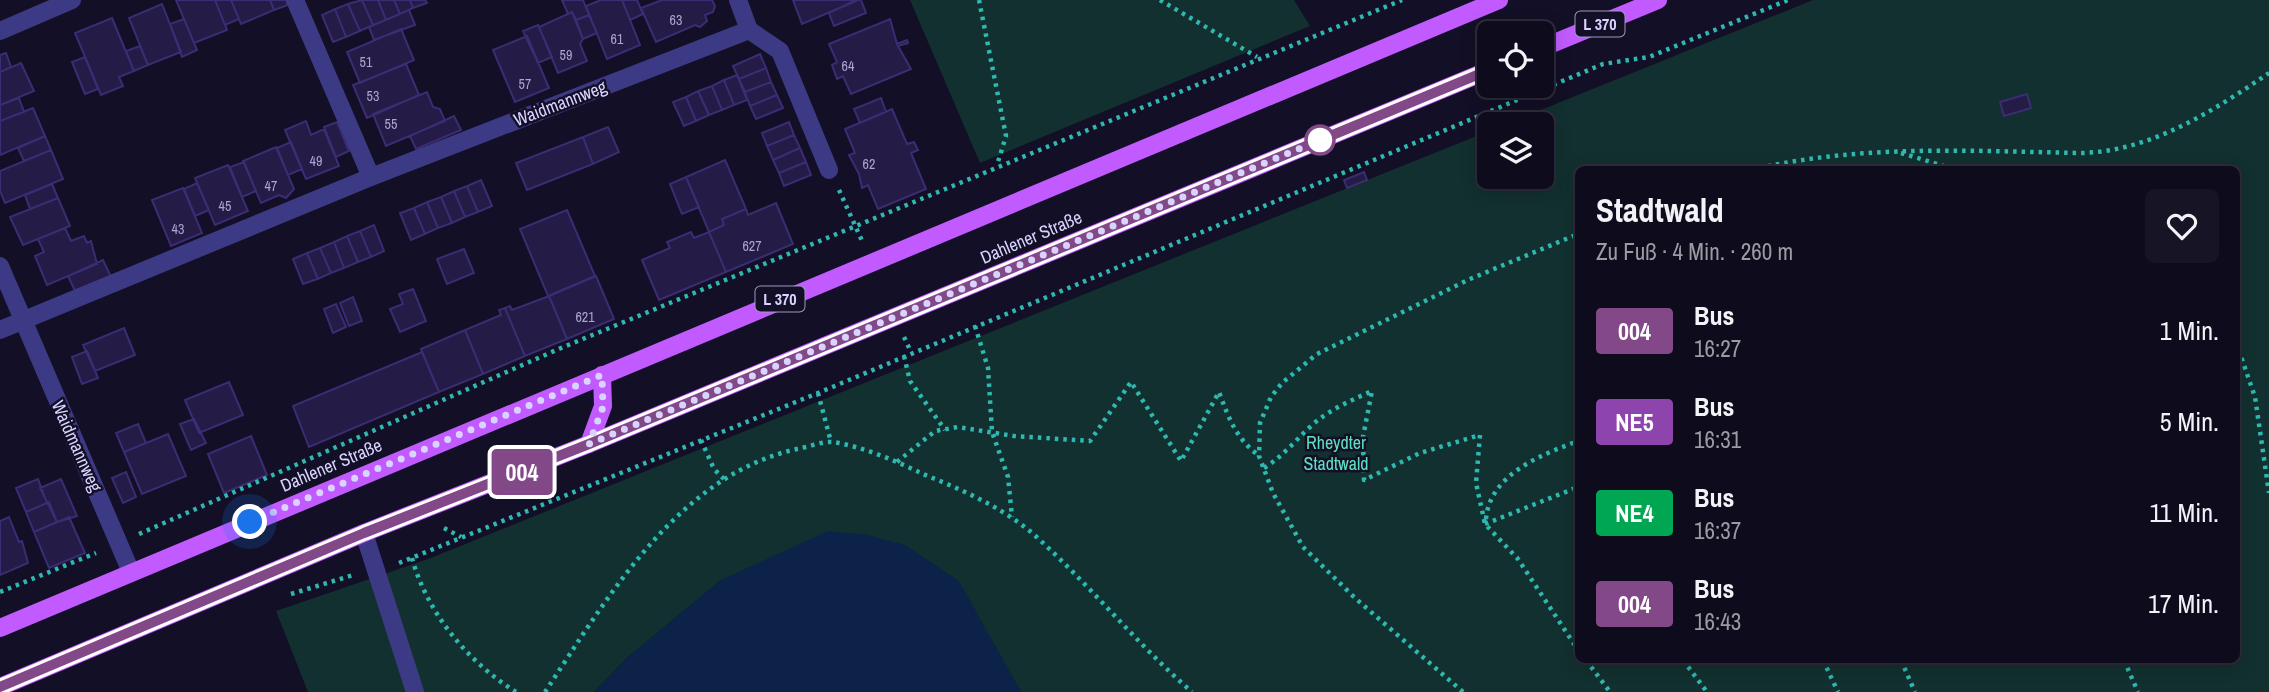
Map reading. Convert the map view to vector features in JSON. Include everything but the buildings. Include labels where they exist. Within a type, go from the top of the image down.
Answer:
[{"type":"main road","name":"Dahlener Straße","points":[[0,628],[1499,0]]},
{"type":"main road","name":"L 370","points":[[1554,43],[1658,0]]},
{"type":"main road","name":"Dahlener Straße","points":[[0,687],[364,533],[589,444],[1477,75]]},
{"type":"main road","points":[[589,444],[603,407],[602,375]]},
{"type":"street","points":[[0,31],[72,0]]},
{"type":"street","points":[[295,0],[371,177]]},
{"type":"street","points":[[737,0],[749,30],[780,51],[829,170]]},
{"type":"street","name":"Waidmannweg","points":[[0,330],[371,177],[749,30]]},
{"type":"street","name":"Waidmannweg","points":[[0,266],[131,572]]},
{"type":"street","points":[[364,533],[415,692]]},
{"type":"path","points":[[979,0],[1006,136],[997,166]]},
{"type":"path","points":[[1160,0],[1258,58]]},
{"type":"path","points":[[0,592],[119,543],[561,348],[1402,0]]},
{"type":"path","points":[[284,596],[412,558],[818,393],[1603,64],[1649,57],[1788,0]]},
{"type":"path","points":[[1771,166],[1810,158],[1893,150],[2080,153],[2121,148],[2174,129],[2218,107],[2269,73]]},
{"type":"path","points":[[1893,150],[1944,166]]},
{"type":"path","points":[[1463,692],[1355,597],[1303,547],[1273,493],[1259,456],[1260,423],[1271,397],[1294,371],[1317,354],[1470,279],[1575,235]]},
{"type":"path","points":[[975,326],[988,368],[992,432],[1008,477],[1012,517]]},
{"type":"path","points":[[2240,354],[2255,397],[2269,493]]},
{"type":"path","points":[[904,356],[910,381],[945,430]]},
{"type":"path","points":[[897,462],[935,431],[958,427],[1014,436],[1090,442],[1131,382],[1181,461],[1219,393],[1231,425],[1241,442],[1259,456]]},
{"type":"path","points":[[1264,468],[1285,454],[1335,407],[1372,391],[1363,438],[1364,480],[1420,453],[1480,435],[1476,483],[1485,524],[1518,559],[1575,645]]},
{"type":"path","points":[[818,393],[831,442]]},
{"type":"path","points":[[701,440],[714,469],[724,479]]},
{"type":"path","points":[[545,692],[584,632],[685,506],[724,479],[780,453],[831,442],[897,462],[1012,517],[1042,541],[1157,662],[1192,692]]},
{"type":"path","points":[[1485,524],[1490,500],[1510,476],[1551,451],[1575,442]]},
{"type":"path","points":[[1485,524],[1575,488]]},
{"type":"path","points":[[412,558],[420,585],[439,618],[458,641],[516,692]]},
{"type":"path","points":[[1588,663],[1610,692]]},
{"type":"path","points":[[1685,663],[1707,692]]},
{"type":"path","points":[[1824,663],[1838,692]]},
{"type":"path","points":[[1902,663],[1915,692]]},
{"type":"path","points":[[2125,663],[2138,692]]},
{"type":"green space","points":[[910,0],[1294,0],[1310,26],[980,163]]},
{"type":"green space","name":"Rheydter Stadtwald","points":[[1813,0],[2269,0],[2269,692],[1021,692],[958,581],[721,580],[627,658],[594,692],[308,692],[276,611],[428,559],[1477,136],[1477,189],[1554,189],[1554,112],[1536,112]]},
{"type":"water","points":[[828,531],[868,535],[905,545],[959,581],[1021,692],[594,692],[627,658],[721,580]]},
{"type":"bus line","name":"004","points":[[0,687],[364,533],[589,444],[1477,75]]},
{"type":"route","points":[[250,522],[602,375],[603,407],[589,444],[1320,140]]}]
